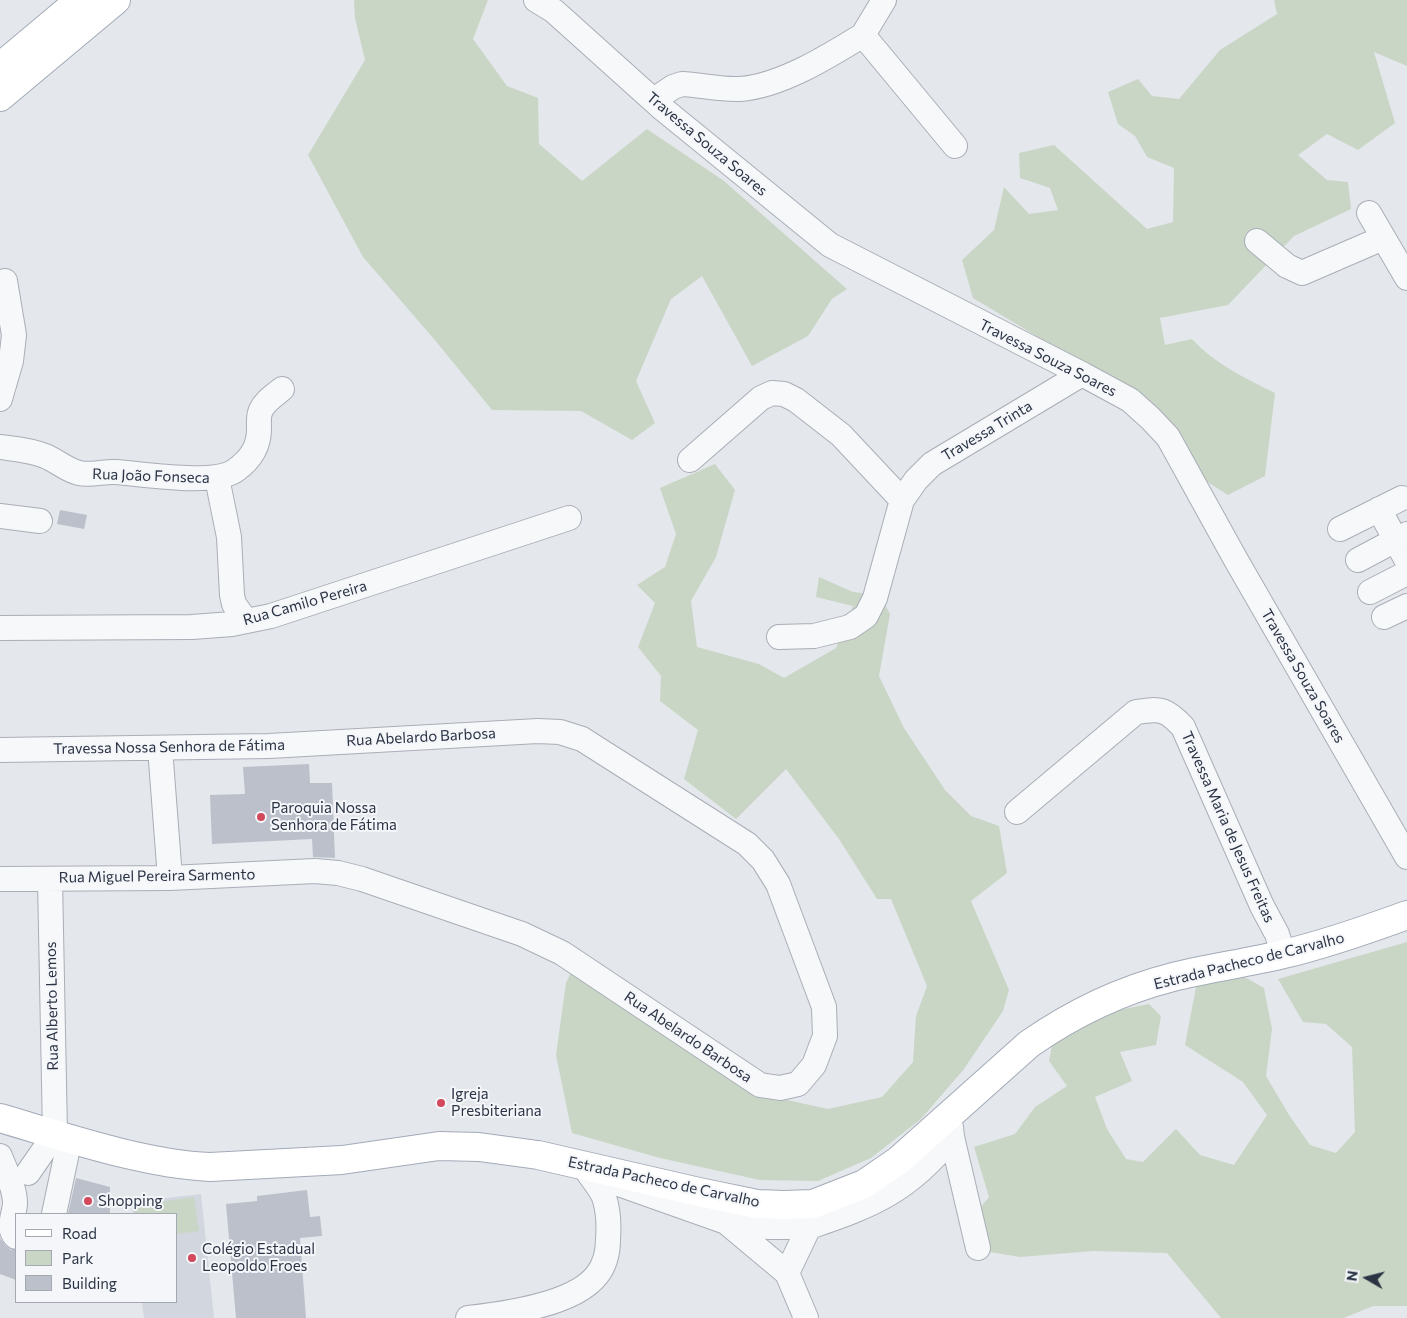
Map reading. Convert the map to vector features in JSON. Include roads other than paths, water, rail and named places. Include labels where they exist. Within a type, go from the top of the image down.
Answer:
[{"type":"main road","points":[[0,67],[80,0]]},
{"type":"main road","points":[[0,97],[116,0]]},
{"type":"main road","name":"Estrada Pacheco de Carvalho","points":[[0,1118],[115,1150],[194,1166],[210,1167],[342,1160],[439,1146],[479,1147],[559,1159],[757,1204],[813,1204],[864,1184],[951,1126],[1029,1044],[1048,1030],[1087,1009],[1128,992],[1172,978],[1338,940],[1407,916]]},
{"type":"street","name":"Travessa Souza Soares","points":[[536,0],[554,11],[654,100],[830,245],[1130,400],[1168,437],[1236,560],[1407,857]]},
{"type":"street","points":[[654,100],[673,87],[682,84],[738,89],[762,86],[800,70],[841,49],[863,35],[884,0]]},
{"type":"street","points":[[863,35],[955,146]]},
{"type":"street","points":[[1368,213],[1407,278]]},
{"type":"street","points":[[1257,241],[1287,266],[1302,273],[1383,238]]},
{"type":"street","points":[[0,399],[11,361],[14,335],[4,281]]},
{"type":"street","name":"Travessa Trinta","points":[[780,637],[814,636],[850,627],[866,616],[875,598],[902,500],[916,480],[932,464],[1082,374]]},
{"type":"street","name":"Rua João Fonseca","points":[[0,448],[27,451],[46,456],[78,473],[114,472],[217,478],[235,471],[253,454],[259,438],[260,411],[282,389]]},
{"type":"street","points":[[690,460],[761,398],[772,393],[784,394],[796,400],[841,435],[902,500]]},
{"type":"street","points":[[217,478],[229,538],[232,595],[234,604],[246,621]]},
{"type":"street","points":[[1340,529],[1402,498]]},
{"type":"street","points":[[1379,509],[1401,537],[1407,561]]},
{"type":"street","points":[[0,516],[40,521]]},
{"type":"street","name":"Rua Camilo Pereira","points":[[0,628],[192,627],[232,624],[271,616],[569,518]]},
{"type":"street","points":[[1358,560],[1401,537]]},
{"type":"street","points":[[1370,592],[1407,572]]},
{"type":"street","points":[[1384,617],[1407,606]]},
{"type":"street","name":"Travessa Maria de Jesus Freitas","points":[[1016,812],[1136,712],[1154,709],[1170,714],[1183,727],[1262,906],[1277,934],[1283,954]]},
{"type":"street","name":"Rua Abelardo Barbosa","points":[[315,871],[338,873],[362,879],[522,934],[562,953],[760,1085],[780,1088],[798,1084],[814,1065],[826,1036],[824,1007],[778,884],[763,860],[747,844],[582,739],[560,732],[538,731],[338,741]]},
{"type":"street","name":"Travessa Nossa Senhora de Fátima","points":[[0,750],[269,746],[338,741]]},
{"type":"street","points":[[160,748],[170,878]]},
{"type":"street","name":"Rua Miguel Pereira Sarmento","points":[[0,879],[170,878],[315,871]]},
{"type":"street","name":"Rua Alberto Lemos","points":[[50,879],[62,1136],[61,1181],[54,1213]]},
{"type":"street","points":[[559,1159],[589,1174],[726,1222],[770,1227],[809,1226],[850,1213],[887,1196],[914,1178],[936,1157],[951,1126]]},
{"type":"street","points":[[951,1126],[978,1248]]},
{"type":"street","points":[[28,1173],[62,1136]]},
{"type":"street","points":[[2,1162],[28,1173],[61,1181]]},
{"type":"street","points":[[2,1162],[15,1203],[11,1228],[12,1234],[15,1236]]},
{"type":"street","points":[[468,1318],[502,1314],[544,1305],[578,1290],[597,1276],[606,1258],[609,1232],[604,1196],[589,1174]]},
{"type":"street","points":[[726,1222],[787,1273],[806,1318]]},
{"type":"street","points":[[787,1273],[809,1226]]},
{"type":"place","name":"Paroquia Nossa Senhora de Fátima","points":[[261,817]]},
{"type":"place","name":"Igreja Presbiteriana","points":[[441,1103]]},
{"type":"place","name":"Shopping","points":[[88,1201]]},
{"type":"place","name":"Colégio Estadual Leopoldo Froes","points":[[192,1258]]}]
